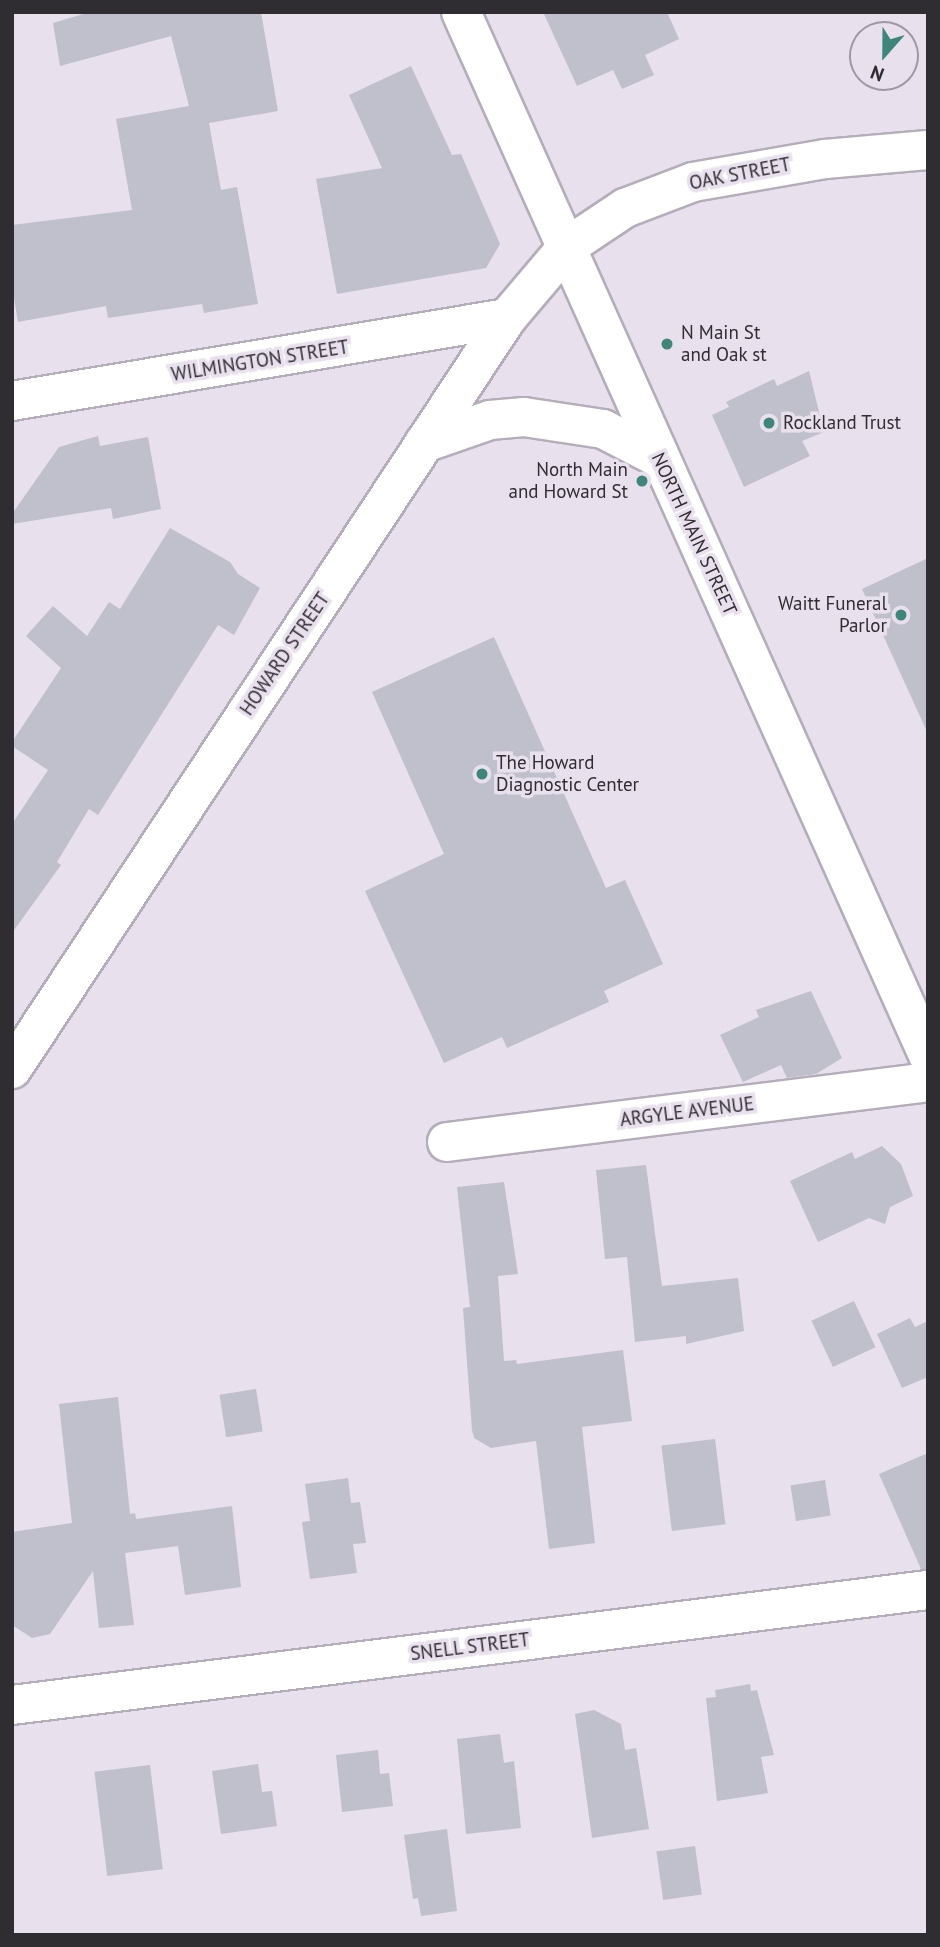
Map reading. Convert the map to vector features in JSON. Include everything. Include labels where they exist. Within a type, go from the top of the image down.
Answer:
[{"type":"main road","name":"NORTH MAIN STREET","points":[[461,12],[928,1055]]},
{"type":"main road","name":"OAK STREET","points":[[568,246],[625,208],[694,182],[816,160],[928,150]]},
{"type":"main road","name":"HOWARD STREET","points":[[12,1069],[507,318],[568,246]]},
{"type":"main road","name":"WILMINGTON STREET","points":[[12,401],[507,318]]},
{"type":"main road","points":[[424,443],[490,420],[524,417],[603,429],[659,457]]},
{"type":"main road","name":"ARGYLE AVENUE","points":[[447,1142],[928,1082]]},
{"type":"main road","name":"SNELL STREET","points":[[12,1705],[928,1590]]},
{"type":"building","points":[[90,12],[261,12],[278,111],[209,123],[221,190],[237,187],[258,304],[204,313],[202,304],[108,318],[106,306],[18,322],[12,286],[12,225],[132,210],[116,119],[189,106],[171,36],[60,66],[53,23]]},
{"type":"building","points":[[543,12],[667,12],[679,39],[645,55],[654,75],[622,89],[613,70],[577,86]]},
{"type":"building","points":[[411,66],[452,155],[461,154],[500,244],[486,268],[337,294],[316,179],[382,168],[349,95]]},
{"type":"building","name":"Rockland Trust","points":[[809,371],[824,432],[802,441],[810,456],[744,487],[712,415],[729,407],[726,402],[774,379],[777,386]]},
{"type":"building","points":[[98,436],[100,446],[148,437],[161,509],[113,519],[111,508],[12,524],[12,514],[59,447]]},
{"type":"building","points":[[170,528],[230,562],[238,574],[260,588],[234,635],[218,625],[98,815],[89,809],[57,862],[61,865],[12,933],[12,824],[48,770],[12,746],[12,742],[61,668],[26,636],[53,606],[87,636],[109,602],[120,609]]},
{"type":"building","name":"Waitt Funeral Parlor","points":[[928,558],[928,734],[862,589]]},
{"type":"building","name":"The Howard Diagnostic Center","points":[[494,637],[606,888],[625,880],[663,964],[604,991],[609,1002],[507,1048],[502,1037],[444,1063],[365,891],[444,854],[372,692]]},
{"type":"building","points":[[811,991],[842,1058],[816,1074],[787,1078],[781,1065],[743,1082],[720,1035],[759,1017],[756,1010]]},
{"type":"building","points":[[882,1146],[901,1164],[913,1196],[890,1207],[885,1224],[869,1218],[818,1242],[790,1181],[852,1152],[855,1159]]},
{"type":"building","points":[[646,1165],[662,1286],[738,1278],[744,1331],[686,1344],[686,1336],[635,1342],[627,1257],[605,1259],[596,1170]]},
{"type":"building","points":[[504,1182],[518,1274],[498,1276],[504,1361],[516,1360],[517,1364],[623,1350],[632,1421],[582,1427],[595,1543],[549,1549],[536,1441],[491,1448],[474,1438],[463,1308],[470,1307],[457,1187]]},
{"type":"building","points":[[854,1301],[876,1347],[833,1367],[811,1321]]},
{"type":"building","points":[[910,1318],[915,1327],[928,1321],[928,1377],[902,1388],[877,1334]]},
{"type":"building","points":[[256,1389],[263,1431],[226,1437],[219,1395]]},
{"type":"building","points":[[118,1397],[130,1514],[135,1513],[136,1519],[232,1506],[241,1587],[185,1595],[178,1546],[125,1553],[134,1625],[99,1628],[93,1571],[50,1634],[32,1638],[12,1625],[12,1532],[72,1523],[59,1404]]},
{"type":"building","points":[[715,1439],[725,1524],[672,1531],[661,1446]]},
{"type":"building","points":[[928,1453],[928,1569],[921,1569],[879,1474]]},
{"type":"building","points":[[348,1478],[351,1503],[360,1502],[366,1543],[353,1544],[357,1573],[310,1579],[302,1522],[310,1521],[305,1484]]},
{"type":"building","points":[[825,1480],[831,1516],[796,1521],[790,1485]]},
{"type":"building","points":[[750,1684],[751,1691],[757,1690],[774,1755],[761,1757],[768,1793],[717,1801],[706,1698],[716,1697],[715,1690]]},
{"type":"building","points":[[594,1710],[621,1724],[625,1750],[636,1748],[649,1829],[592,1838],[575,1714]]},
{"type":"building","points":[[500,1734],[504,1763],[514,1761],[521,1828],[466,1834],[457,1739]]},
{"type":"building","points":[[378,1750],[380,1774],[389,1773],[393,1806],[342,1812],[336,1755]]},
{"type":"building","points":[[258,1764],[262,1792],[272,1791],[277,1826],[221,1834],[212,1771]]},
{"type":"building","points":[[150,1765],[163,1869],[107,1876],[94,1772]]},
{"type":"building","points":[[447,1829],[457,1911],[421,1916],[418,1898],[413,1899],[404,1835]]},
{"type":"building","points":[[695,1846],[702,1895],[663,1900],[656,1851]]},
{"type":"place","name":"N Main St and Oak st","points":[[667,344]]},
{"type":"place","name":"Rockland Trust","points":[[769,423]]},
{"type":"place","name":"North Main and Howard St","points":[[642,481]]},
{"type":"place","name":"Waitt Funeral Parlor","points":[[901,615]]},
{"type":"place","name":"The Howard Diagnostic Center","points":[[482,774]]}]
